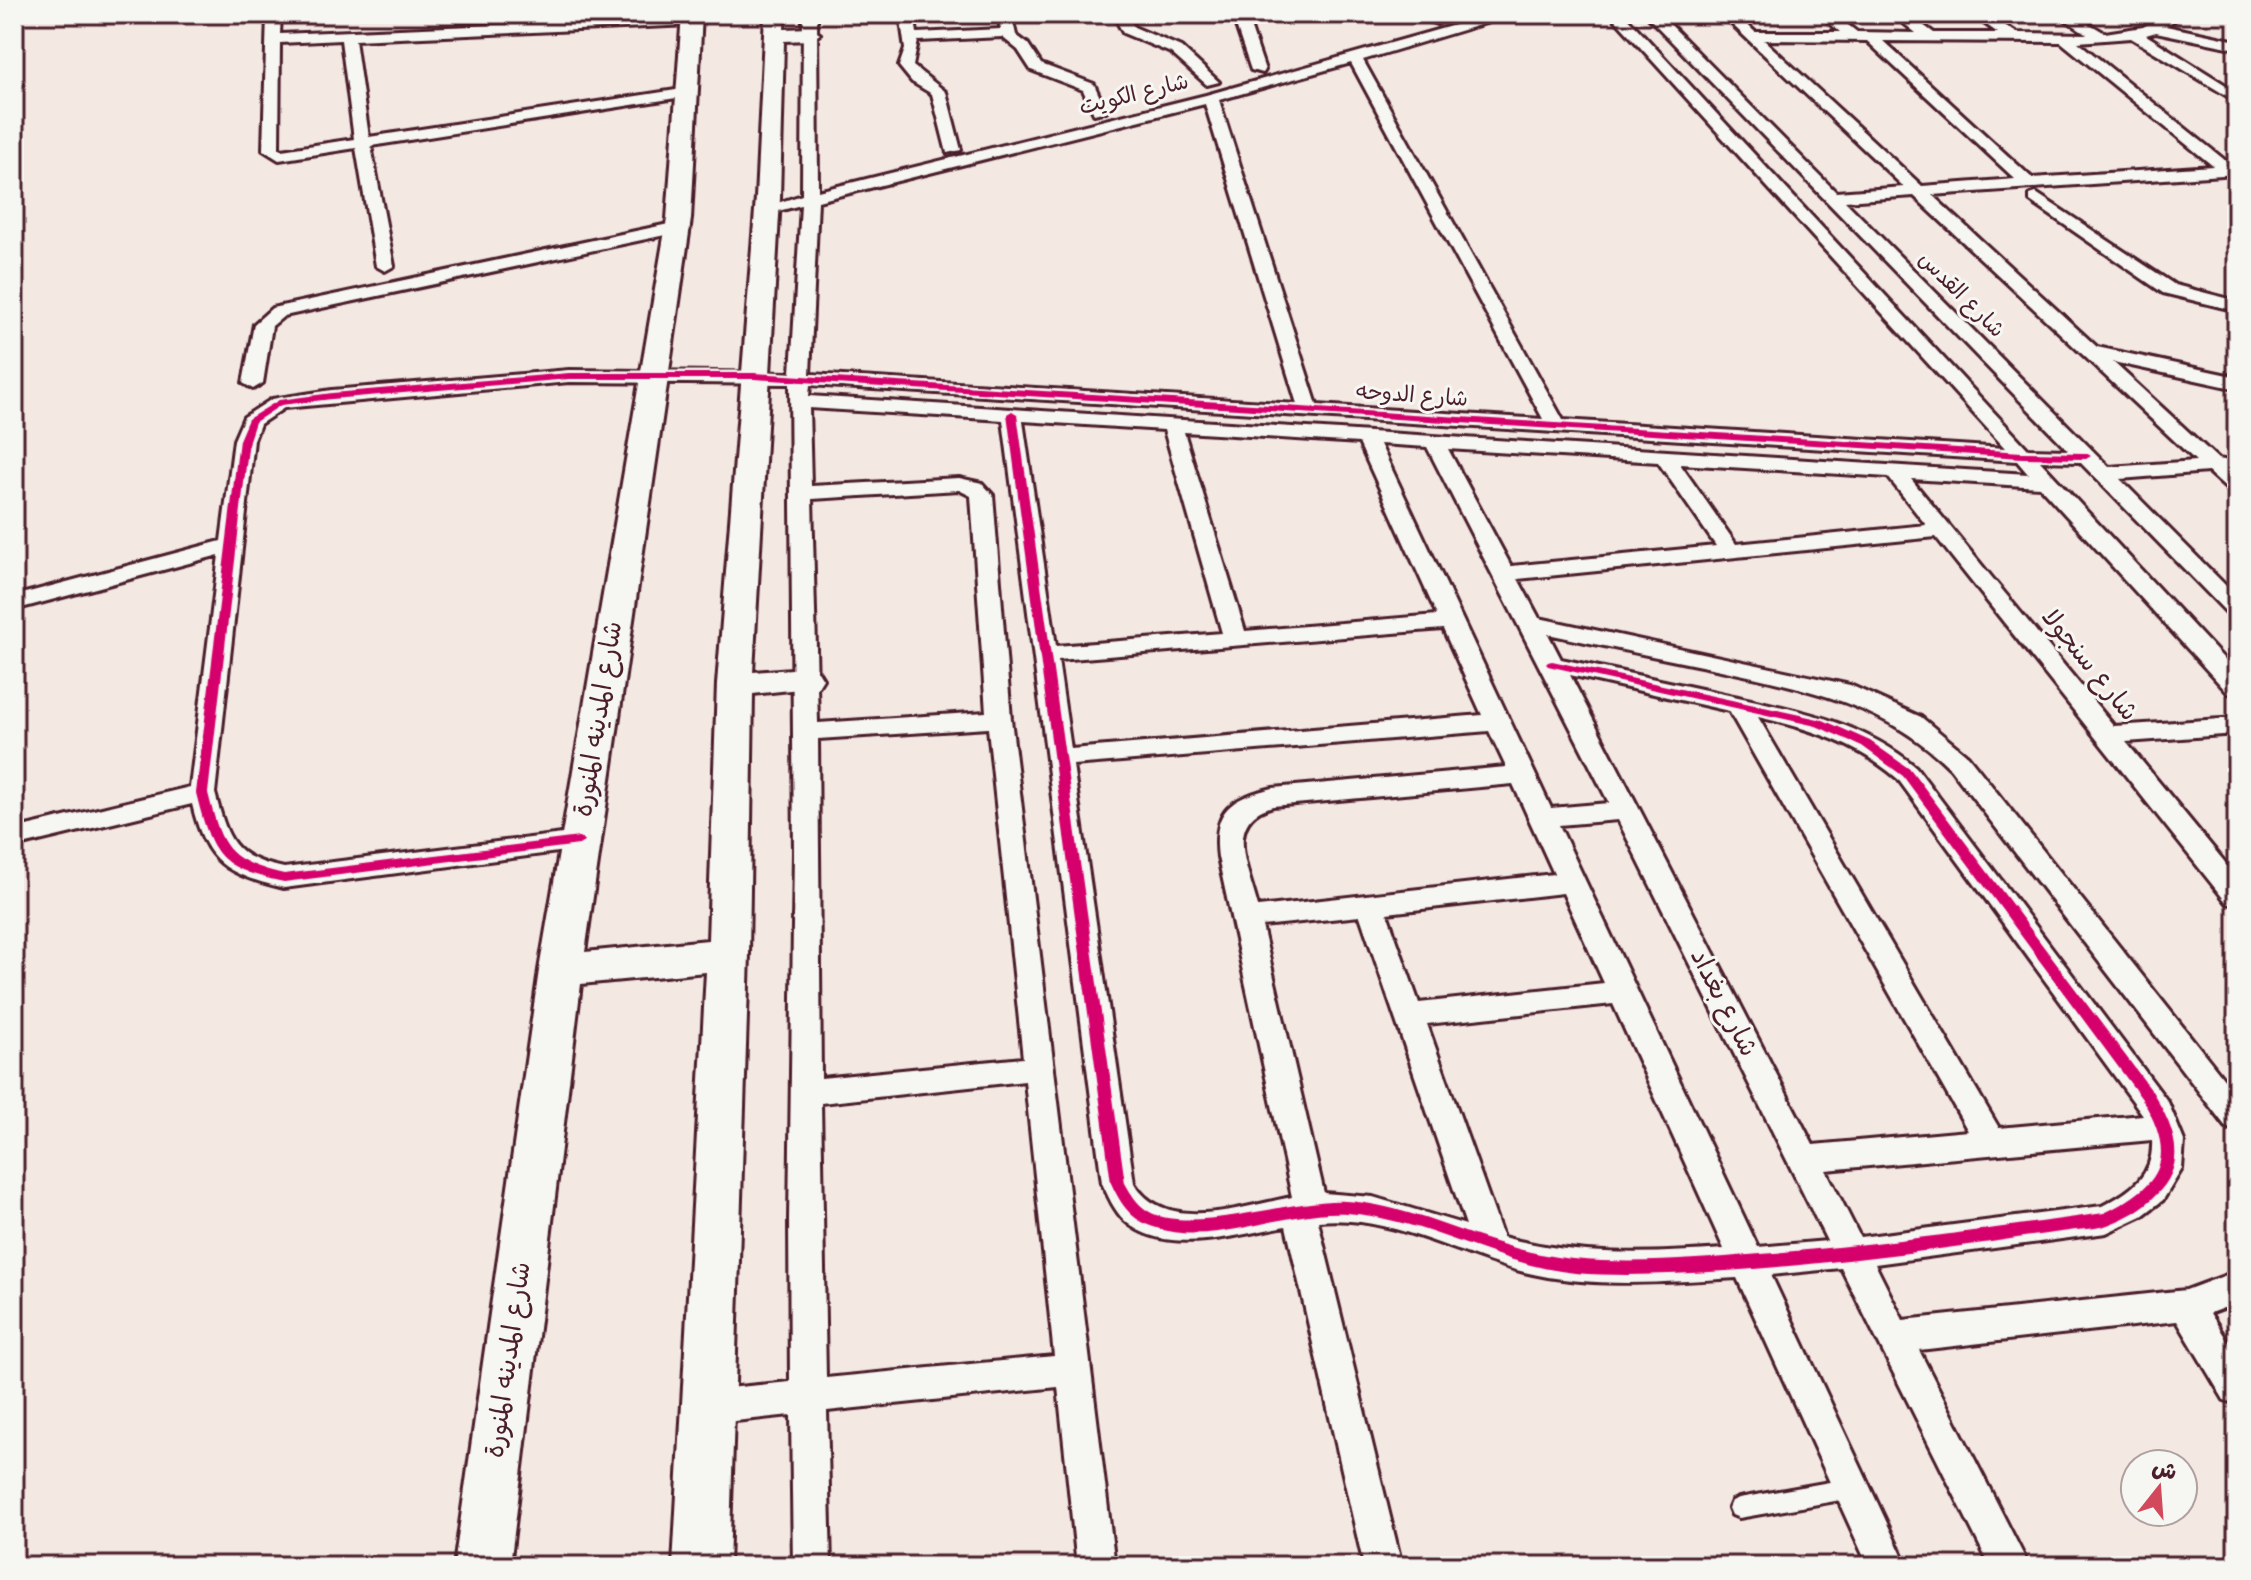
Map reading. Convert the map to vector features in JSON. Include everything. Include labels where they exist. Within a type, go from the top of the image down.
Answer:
[{"type":"main road","name":"شارع المدينه المنورة","points":[[482,1566],[560,970],[678,227],[689,92],[691,17]]},
{"type":"main road","points":[[701,1566],[728,954],[735,684],[768,204],[792,24]]},
{"type":"main road","points":[[735,684],[805,679]]},
{"type":"main road","points":[[560,970],[728,954]]},
{"type":"street","points":[[274,14],[271,39],[273,153],[288,156],[689,92]]},
{"type":"street","points":[[376,37],[388,14]]},
{"type":"street","points":[[907,14],[912,37],[906,66],[917,79],[939,92],[953,150]]},
{"type":"street","points":[[1006,33],[1006,22],[1013,14]]},
{"type":"street","points":[[1120,14],[1128,30],[1176,50],[1212,90],[1308,409]]},
{"type":"street","points":[[1239,14],[1266,68],[1294,75]]},
{"type":"street","points":[[1413,14],[1437,20]]},
{"type":"street","name":"شارع الكويت","points":[[768,204],[1212,90],[1266,68],[1456,14]]},
{"type":"street","name":"شارع الكويت","points":[[810,193],[1099,111],[1294,75],[1509,14]]},
{"type":"street","points":[[1617,14],[2237,688]]},
{"type":"street","name":"شارع القدس","points":[[1652,14],[2237,610]]},
{"type":"street","name":"شارع القدس","points":[[1728,14],[2237,488]]},
{"type":"street","points":[[1826,14],[1863,37],[2032,191],[2160,285],[2191,297],[2237,306]]},
{"type":"street","points":[[1899,14],[1932,38]]},
{"type":"street","points":[[1978,14],[2017,39]]},
{"type":"street","points":[[2064,14],[2103,38]]},
{"type":"street","points":[[271,39],[376,37],[691,17]]},
{"type":"street","points":[[1752,36],[2103,38],[2135,34],[2166,19],[2237,45]]},
{"type":"street","points":[[792,24],[810,193],[799,388],[806,732],[807,1397],[812,1566]]},
{"type":"street","points":[[912,37],[1006,33],[1023,47],[1036,67],[1089,87],[1099,111]]},
{"type":"street","points":[[2135,34],[2237,98]]},
{"type":"street","points":[[348,38],[385,266]]},
{"type":"street","points":[[2066,39],[2232,169]]},
{"type":"street","points":[[1355,58],[1556,425]]},
{"type":"street","points":[[2177,60],[2222,71]]},
{"type":"street","points":[[1837,203],[1932,205],[2232,169]]},
{"type":"street","points":[[1837,203],[1916,190],[2237,187]]},
{"type":"street","points":[[253,383],[263,324],[278,312],[439,275],[678,227]]},
{"type":"street","points":[[2090,351],[2237,383]]},
{"type":"street","points":[[1944,371],[1999,367]]},
{"type":"street","points":[[579,841],[284,878],[252,871],[226,858],[212,832],[202,793],[244,440],[251,421],[279,403],[522,379],[754,376],[799,388]]},
{"type":"street","name":"شارع الدوحه","points":[[799,388],[1308,409],[1446,434],[1665,457],[2045,481]]},
{"type":"street","name":"شارع الدوحه","points":[[799,388],[1012,414],[1366,437],[1556,425],[2022,455],[2086,456]]},
{"type":"street","points":[[1012,414],[1118,1183],[1128,1203],[1147,1218],[1171,1226],[1197,1226],[1305,1208],[1378,1211],[1491,1249],[1549,1263],[1607,1268],[1851,1255],[2106,1219],[2142,1203],[2164,1176],[2168,1142],[2162,1126],[2127,1070],[1907,773],[1883,752],[1853,735],[1819,723],[1552,664]]},
{"type":"street","points":[[1172,425],[1235,638]]},
{"type":"street","name":"شارع بغداد","points":[[1446,434],[1503,574],[1552,664],[2010,1566]]},
{"type":"street","points":[[1366,437],[1888,1566]]},
{"type":"street","points":[[1665,457],[1730,551]]},
{"type":"street","points":[[2103,474],[2237,463]]},
{"type":"street","name":"شارع سنجولا","points":[[1894,471],[2237,896]]},
{"type":"street","points":[[801,493],[959,484],[980,490],[999,719],[1071,1370],[1096,1566]]},
{"type":"street","points":[[1503,574],[1942,530]]},
{"type":"street","points":[[14,603],[233,545]]},
{"type":"street","points":[[1046,654],[1452,621]]},
{"type":"street","points":[[1530,623],[1821,684],[1888,707],[1934,736],[1959,762],[2237,1118]]},
{"type":"street","points":[[1737,703],[1991,1142]]},
{"type":"street","points":[[806,732],[999,719]]},
{"type":"street","points":[[1059,758],[1499,722]]},
{"type":"street","points":[[2107,735],[2237,726]]},
{"type":"street","points":[[1883,752],[1934,736]]},
{"type":"street","points":[[1383,1566],[1229,837],[1231,823],[1239,810],[1254,801],[1524,774]]},
{"type":"street","points":[[14,838],[202,793]]},
{"type":"street","points":[[1544,817],[1624,811]]},
{"type":"street","points":[[1246,918],[1574,882]]},
{"type":"street","points":[[1370,905],[1491,1249]]},
{"type":"street","points":[[1409,1015],[1625,992]]},
{"type":"street","points":[[807,1092],[1038,1068]]},
{"type":"street","points":[[1802,1159],[2162,1126]]},
{"type":"street","points":[[1893,1337],[2186,1305],[2218,1296],[2237,1286]]},
{"type":"street","points":[[2186,1305],[2237,1388]]},
{"type":"street","points":[[707,1407],[1071,1370]]},
{"type":"lane","points":[[1739,1508],[1852,1488]]},
{"type":"cycle path","points":[[579,841],[284,878],[246,868],[225,854],[212,830],[202,793],[244,440],[251,421],[279,403],[332,396],[569,376],[754,376],[2022,455],[2086,456]]},
{"type":"cycle path","points":[[1012,414],[1118,1183],[1138,1213],[1170,1225],[1193,1226],[1298,1210],[1347,1207],[1424,1224],[1525,1258],[1574,1266],[1644,1268],[1831,1255],[2106,1219],[2142,1199],[2160,1181],[2168,1156],[2168,1141],[2157,1111],[1907,773],[1866,744],[1819,723],[1552,664]]}]
